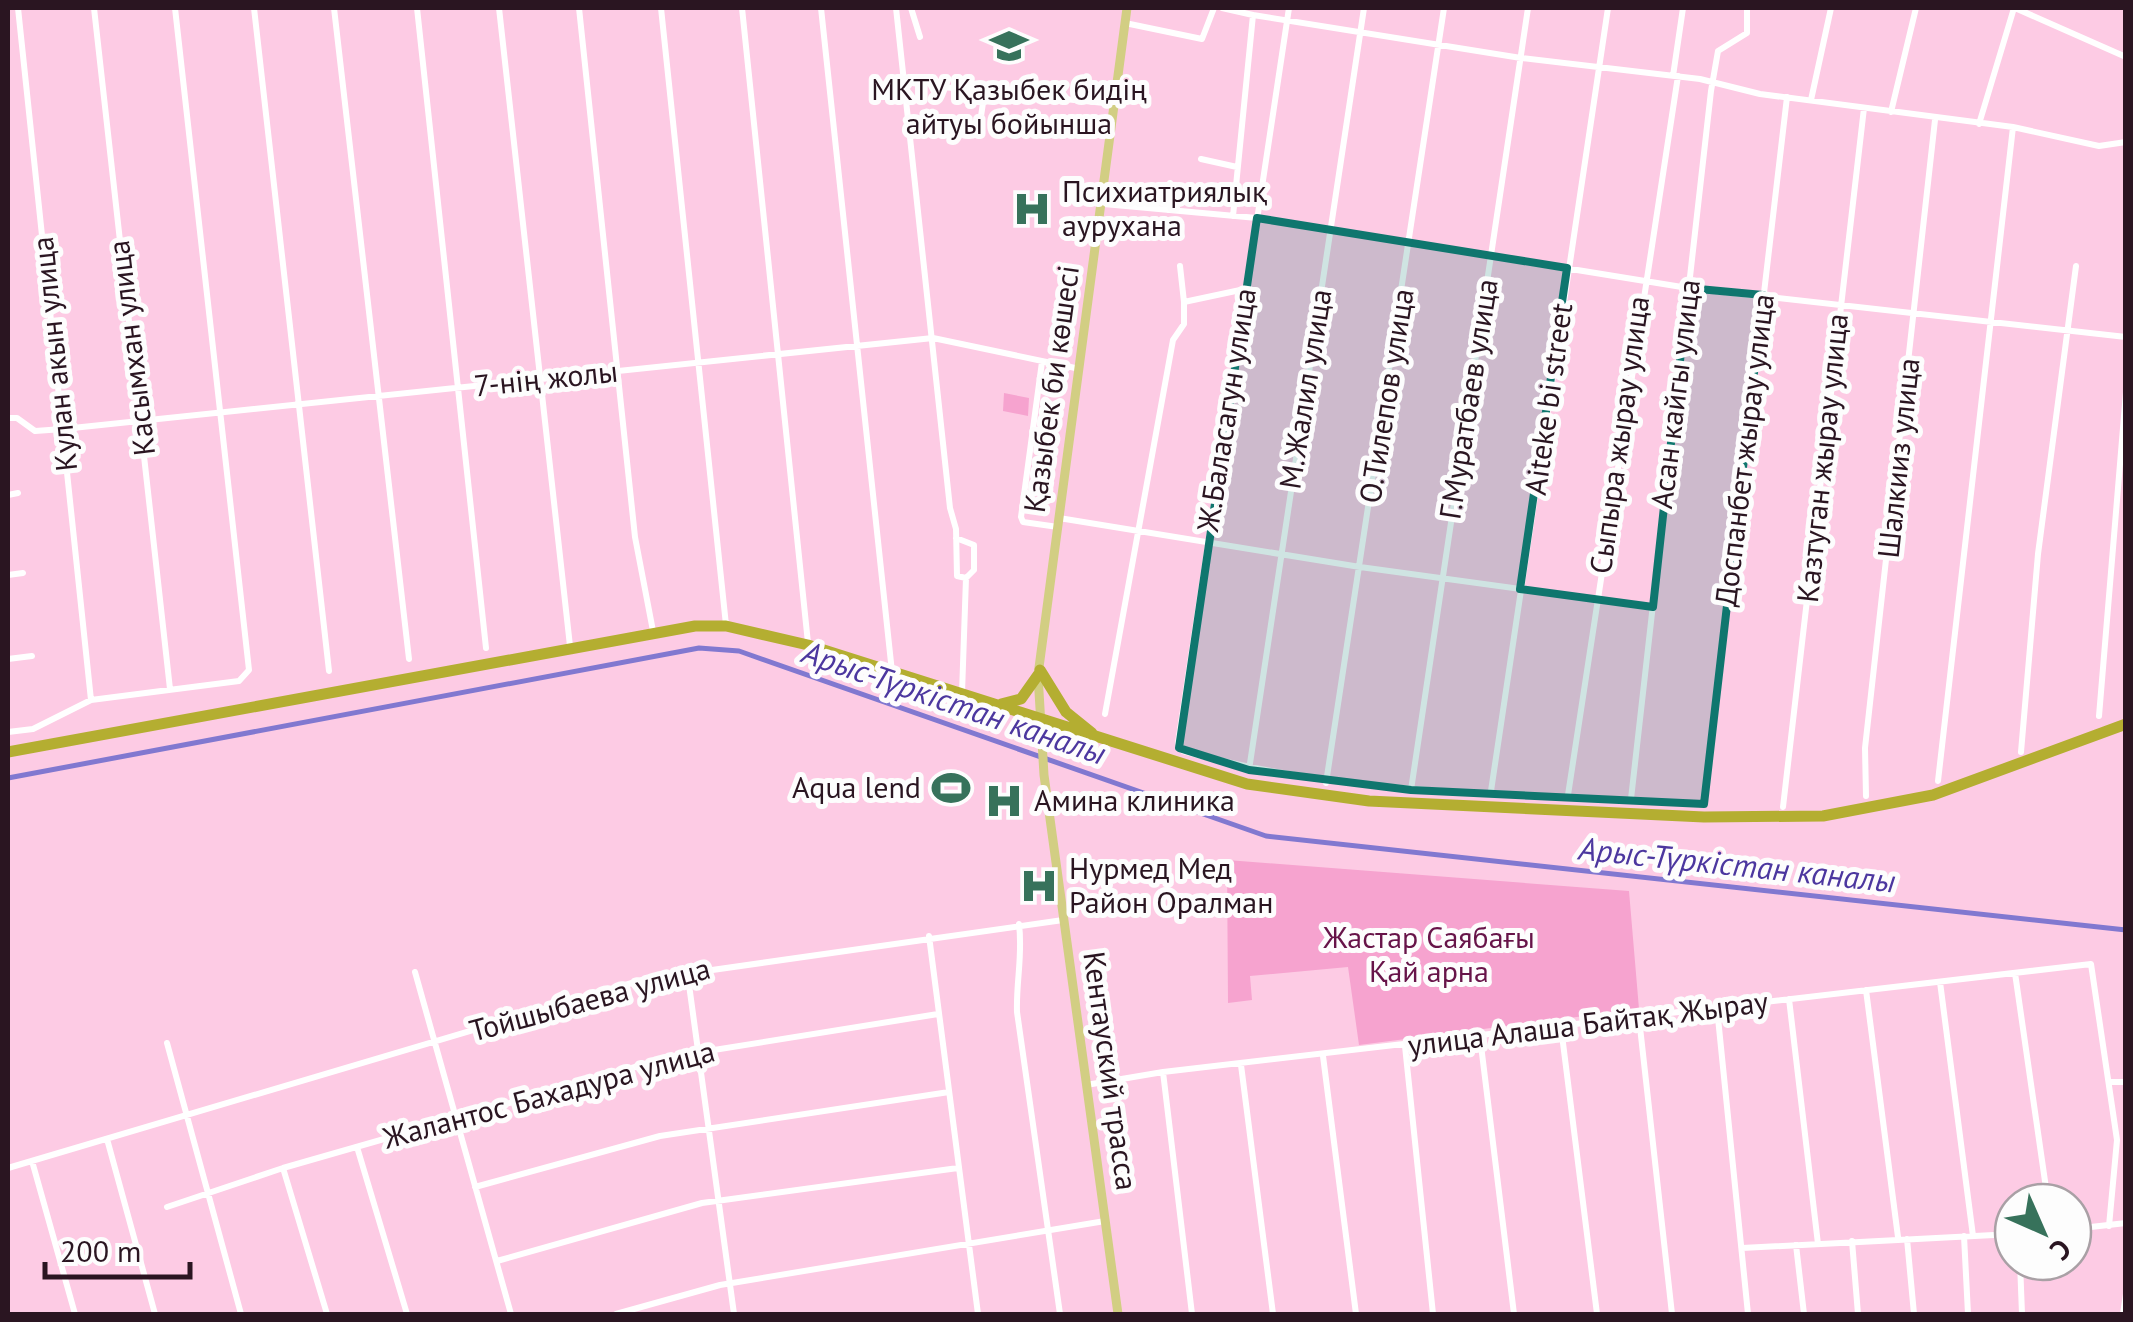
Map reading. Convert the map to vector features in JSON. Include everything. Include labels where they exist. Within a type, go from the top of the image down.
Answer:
[{"type":"highway","points":[[8,755],[653,630],[726,626],[808,645],[1000,704],[1038,722],[1247,784],[1317,796],[1783,818],[1863,810],[1933,795],[2126,727]]},
{"type":"highway","points":[[8,755],[695,632],[758,638],[1038,722],[1245,790],[1316,802],[1783,824],[1864,817],[1935,800],[2126,727]]},
{"type":"highway","points":[[1000,704],[1020,699],[1039,673],[1066,712],[1095,736]]},
{"type":"main road","name":"Қазыбек би көшесі","points":[[1042,746],[1038,722],[1039,673],[1128,8]]},
{"type":"main road","name":"Кентауский трасса","points":[[1042,746],[1118,1314]]},
{"type":"street","name":"Кулан акын улица","points":[[18,8],[92,700]]},
{"type":"street","name":"Касымхан улица","points":[[94,8],[170,689]]},
{"type":"street","points":[[8,732],[33,729],[92,700],[240,681],[250,670],[175,8]]},
{"type":"street","points":[[254,8],[329,671]]},
{"type":"street","points":[[334,8],[409,659]]},
{"type":"street","points":[[416,8],[486,648]]},
{"type":"street","points":[[499,8],[570,646]]},
{"type":"street","points":[[579,8],[635,537],[653,630]]},
{"type":"street","points":[[660,8],[726,626]]},
{"type":"street","points":[[742,8],[808,645]]},
{"type":"street","points":[[821,8],[892,672]]},
{"type":"street","points":[[896,8],[956,538],[957,576],[966,578]]},
{"type":"street","points":[[911,8],[920,37]]},
{"type":"street","points":[[1125,23],[1202,39],[1214,8]]},
{"type":"street","points":[[1222,8],[1287,22],[1521,58],[1676,76],[1935,120],[2013,128],[2099,146],[2126,142]]},
{"type":"street","name":"Ж.Баласагун улица","points":[[1249,770],[1183,752],[1178,746],[1289,8]]},
{"type":"street","name":"М.Жалил улица","points":[[1249,770],[1364,8]]},
{"type":"street","name":"О.Тилепов улица","points":[[1326,783],[1444,8]]},
{"type":"street","name":"Г.Муратбаев улица","points":[[1411,790],[1528,8]]},
{"type":"street","name":"Aiteke bi street","points":[[1491,791],[1608,8]]},
{"type":"street","name":"Сыпыра жырау улица","points":[[1568,796],[1683,8]]},
{"type":"street","name":"Асан кайгы улица","points":[[1631,799],[1713,83],[1718,51],[1747,33],[1747,8]]},
{"type":"street","points":[[1811,100],[1830,8]]},
{"type":"street","points":[[1891,112],[1916,8]]},
{"type":"street","points":[[1979,124],[2014,8],[2126,57]]},
{"type":"street","points":[[1232,216],[1254,15]]},
{"type":"street","points":[[942,87],[1114,104]]},
{"type":"street","points":[[979,130],[984,89]]},
{"type":"street","name":"Доспанбет жырау улица","points":[[1631,799],[1704,804],[1787,96]]},
{"type":"street","name":"Казтуган жырау улица","points":[[1783,808],[1864,108]]},
{"type":"street","name":"Шалкииз улица","points":[[1866,796],[1865,748],[1935,120]]},
{"type":"street","points":[[1938,781],[2013,128]]},
{"type":"street","points":[[1201,159],[1237,167]]},
{"type":"street","points":[[1168,210],[1170,183]]},
{"type":"street","points":[[1104,204],[1256,218],[1688,288],[2126,337]]},
{"type":"street","points":[[1105,714],[1116,635],[1139,532],[1173,340],[1184,324],[1180,266]]},
{"type":"street","points":[[2021,752],[2038,554],[2076,266]]},
{"type":"street","points":[[1184,302],[1245,289]]},
{"type":"street","name":"7-нің жолы","points":[[10,417],[35,431],[63,429],[933,338],[1081,369]]},
{"type":"street","points":[[1042,362],[1023,522],[1058,522],[1139,532],[1653,607]]},
{"type":"street","points":[[2098,716],[2126,392]]},
{"type":"street","points":[[8,494],[18,493]]},
{"type":"street","points":[[956,538],[974,545],[974,570],[966,578],[962,694]]},
{"type":"street","points":[[8,575],[23,573]]},
{"type":"street","points":[[8,658],[32,656]]},
{"type":"street","points":[[1249,770],[1326,783],[1411,790],[1631,799]]},
{"type":"street","name":"Тойшыбаева улица","points":[[8,1168],[688,970],[1063,920]]},
{"type":"street","points":[[1019,924],[1023,957],[1016,978],[1017,1012],[1060,1314]]},
{"type":"street","points":[[929,936],[978,1314]]},
{"type":"street","name":"улица Алаша Байтақ Жырау","points":[[1086,1085],[1163,1072],[2091,964],[2110,1082]]},
{"type":"street","points":[[688,970],[734,1314]]},
{"type":"street","points":[[415,972],[511,1314]]},
{"type":"street","points":[[2015,973],[2045,1182]]},
{"type":"street","points":[[1940,982],[1973,1236]]},
{"type":"street","points":[[1866,990],[1914,1314]]},
{"type":"street","points":[[1789,1000],[1818,1244]]},
{"type":"street","points":[[1717,1008],[1748,1314]]},
{"type":"street","name":"Жалантос Бахадура улица","points":[[167,1208],[357,1146],[698,1051],[938,1014]]},
{"type":"street","points":[[1639,1018],[1672,1314]]},
{"type":"street","points":[[1560,1027],[1596,1314]]},
{"type":"street","points":[[1480,1037],[1514,1314]]},
{"type":"street","points":[[167,1043],[241,1314]]},
{"type":"street","points":[[1405,1046],[1433,1314]]},
{"type":"street","points":[[1323,1056],[1356,1314]]},
{"type":"street","points":[[1241,1065],[1273,1314]]},
{"type":"street","points":[[1163,1072],[1192,1314]]},
{"type":"street","points":[[2110,1226],[2117,1140],[2110,1082],[2126,1082]]},
{"type":"street","points":[[475,1187],[708,1126],[949,1092]]},
{"type":"street","points":[[107,1140],[154,1314]]},
{"type":"street","points":[[357,1146],[407,1314]]},
{"type":"street","points":[[32,1160],[75,1314]]},
{"type":"street","points":[[284,1168],[327,1314]]},
{"type":"street","points":[[496,1261],[720,1200],[958,1168]]},
{"type":"street","points":[[616,1314],[730,1284],[1106,1221]]},
{"type":"street","points":[[2093,1227],[2126,1223]]},
{"type":"street","points":[[1742,1248],[1993,1235]]},
{"type":"street","points":[[1964,1236],[1968,1314]]},
{"type":"street","points":[[1852,1241],[1858,1314]]},
{"type":"street","points":[[1796,1245],[1804,1314]]},
{"type":"street","points":[[2021,1282],[2022,1314]]},
{"type":"street","points":[[2123,1314],[2126,1294]]},
{"type":"highlighted area","points":[[1257,218],[1567,268],[1520,589],[1653,607],[1688,288],[1763,295],[1704,804],[1411,790],[1249,770],[1179,748]]},
{"type":"green space","points":[[1004,393],[1029,398],[1028,416],[1003,411]]},
{"type":"green space","name":"Жастар Саябағы Қай арна","points":[[1227,860],[1629,891],[1639,1009],[1359,1045],[1348,967],[1250,976],[1252,1000],[1228,1003]]},
{"type":"waterway","name":"Арыс-Түркістан каналы","points":[[8,778],[699,648],[739,651],[1266,836],[2126,930]]},
{"type":"place","name":"МКТУ Қазыбек бидің айтуы бойынша","points":[[1009,46]]},
{"type":"place","name":"Психиатриялық аурухана","points":[[1032,209]]},
{"type":"place","name":"Aqua lend","points":[[951,788]]},
{"type":"place","name":"Амина клиника","points":[[1004,801]]},
{"type":"place","name":"Нурмед Мед Район Оралман","points":[[1039,886]]}]
